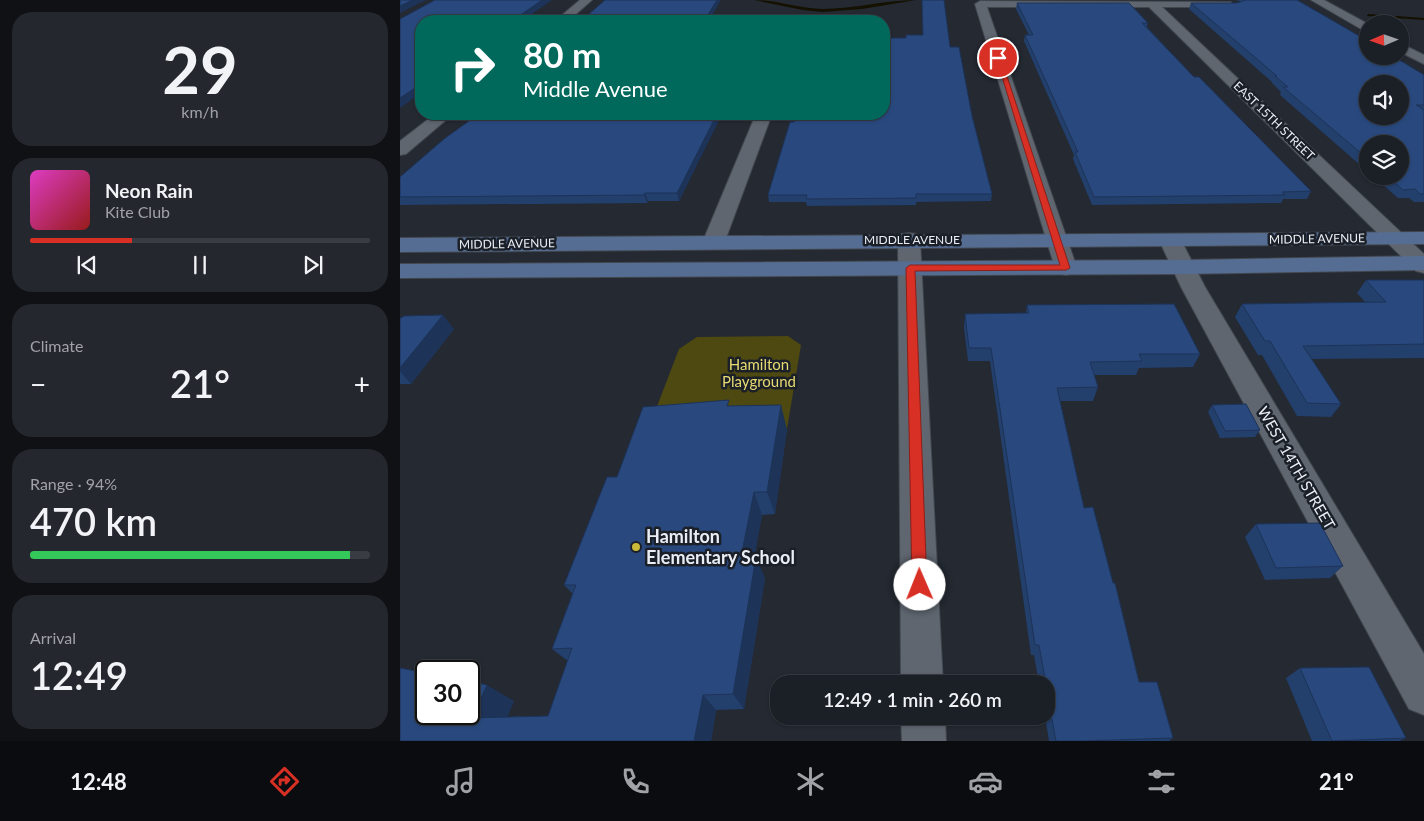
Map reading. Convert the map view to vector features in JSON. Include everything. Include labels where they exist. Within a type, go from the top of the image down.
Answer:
[{"type":"main road","name":"MIDDLE AVENUE","points":[[400,245],[714,241],[910,254],[1066,268],[1177,254],[1395,238],[1424,238]]},
{"type":"main road","name":"MIDDLE AVENUE","points":[[400,272],[910,254],[1058,241],[1177,254],[1423,264]]},
{"type":"street","points":[[568,15],[587,0]]},
{"type":"street","points":[[1316,0],[1359,24]]},
{"type":"street","points":[[1066,268],[980,4],[1235,4]]},
{"type":"street","name":"EAST 15TH STREET","points":[[1152,4],[1423,264]]},
{"type":"street","points":[[1409,52],[1424,60]]},
{"type":"street","points":[[400,150],[438,120]]},
{"type":"street","points":[[714,241],[762,120]]},
{"type":"street","points":[[910,254],[922,675]]},
{"type":"street","name":"WEST 14TH STREET","points":[[1177,254],[1424,694]]},
{"type":"street","points":[[923,725],[924,741]]},
{"type":"green space","name":"Hamilton Playground","points":[[788,336],[801,345],[787,429],[736,430],[656,409],[679,349],[697,337]]},
{"type":"building","points":[[400,0],[413,0],[400,6]]},
{"type":"building","points":[[435,0],[542,0],[521,15],[415,15],[415,88],[400,98],[400,19]]},
{"type":"building","points":[[605,0],[717,0],[708,15],[588,15]]},
{"type":"building","points":[[922,0],[944,0],[950,47],[959,47],[972,116],[992,194],[916,194],[916,198],[806,199],[807,195],[768,195],[790,122],[794,122],[794,120],[890,120],[890,38],[906,38],[906,35],[923,35]]},
{"type":"building","points":[[1297,0],[1359,36],[1359,65],[1408,65],[1424,75],[1424,105],[1416,105],[1424,110],[1424,194],[1420,194],[1415,189],[1403,190],[1398,185],[1409,185],[1409,135],[1359,135],[1359,151],[1283,87],[1288,87],[1275,76],[1277,76],[1191,3]]},
{"type":"building","points":[[1017,3],[1129,3],[1148,23],[1142,23],[1194,77],[1199,77],[1311,191],[1282,192],[1285,195],[1094,197],[1075,152],[1078,152],[1025,35],[1033,35]]},
{"type":"building","points":[[470,120],[714,120],[677,193],[645,193],[644,195],[400,197],[400,177],[444,139]]},
{"type":"building","points":[[1366,280],[1424,280],[1424,344],[1303,346],[1341,404],[1307,403],[1270,341],[1265,341],[1242,304],[1386,302]]},
{"type":"building","points":[[1174,304],[1200,354],[1139,354],[1142,361],[1090,362],[1098,387],[1057,388],[1084,508],[1093,507],[1113,583],[1115,583],[1139,682],[1157,682],[1173,738],[1056,741],[1053,725],[1055,725],[1055,675],[1044,675],[1039,645],[1035,645],[991,348],[969,348],[965,314],[1029,313],[1027,305]]},
{"type":"building","points":[[443,315],[400,368],[400,318],[404,316]]},
{"type":"building","points":[[729,400],[727,406],[781,405],[767,492],[754,492],[741,557],[756,557],[733,694],[703,695],[694,741],[400,741],[400,668],[415,671],[415,725],[480,725],[480,718],[548,716],[572,648],[552,649],[576,585],[564,585],[607,477],[617,477],[643,407]]},
{"type":"building","points":[[1246,404],[1260,430],[1225,431],[1212,405]]},
{"type":"building","points":[[1320,523],[1343,566],[1276,568],[1256,524]]},
{"type":"building","points":[[1369,667],[1406,738],[1332,741],[1300,668]]},
{"type":"building","points":[[480,683],[487,685],[480,700]]},
{"type":"waterway","points":[[756,0],[810,10],[862,8],[914,0]]},
{"type":"waterway","points":[[1409,18],[1424,19]]},
{"type":"place","name":"Hamilton Elementary School","points":[[636,547]]},
{"type":"route","points":[[920,585],[910,268],[1066,268],[998,58]]}]
